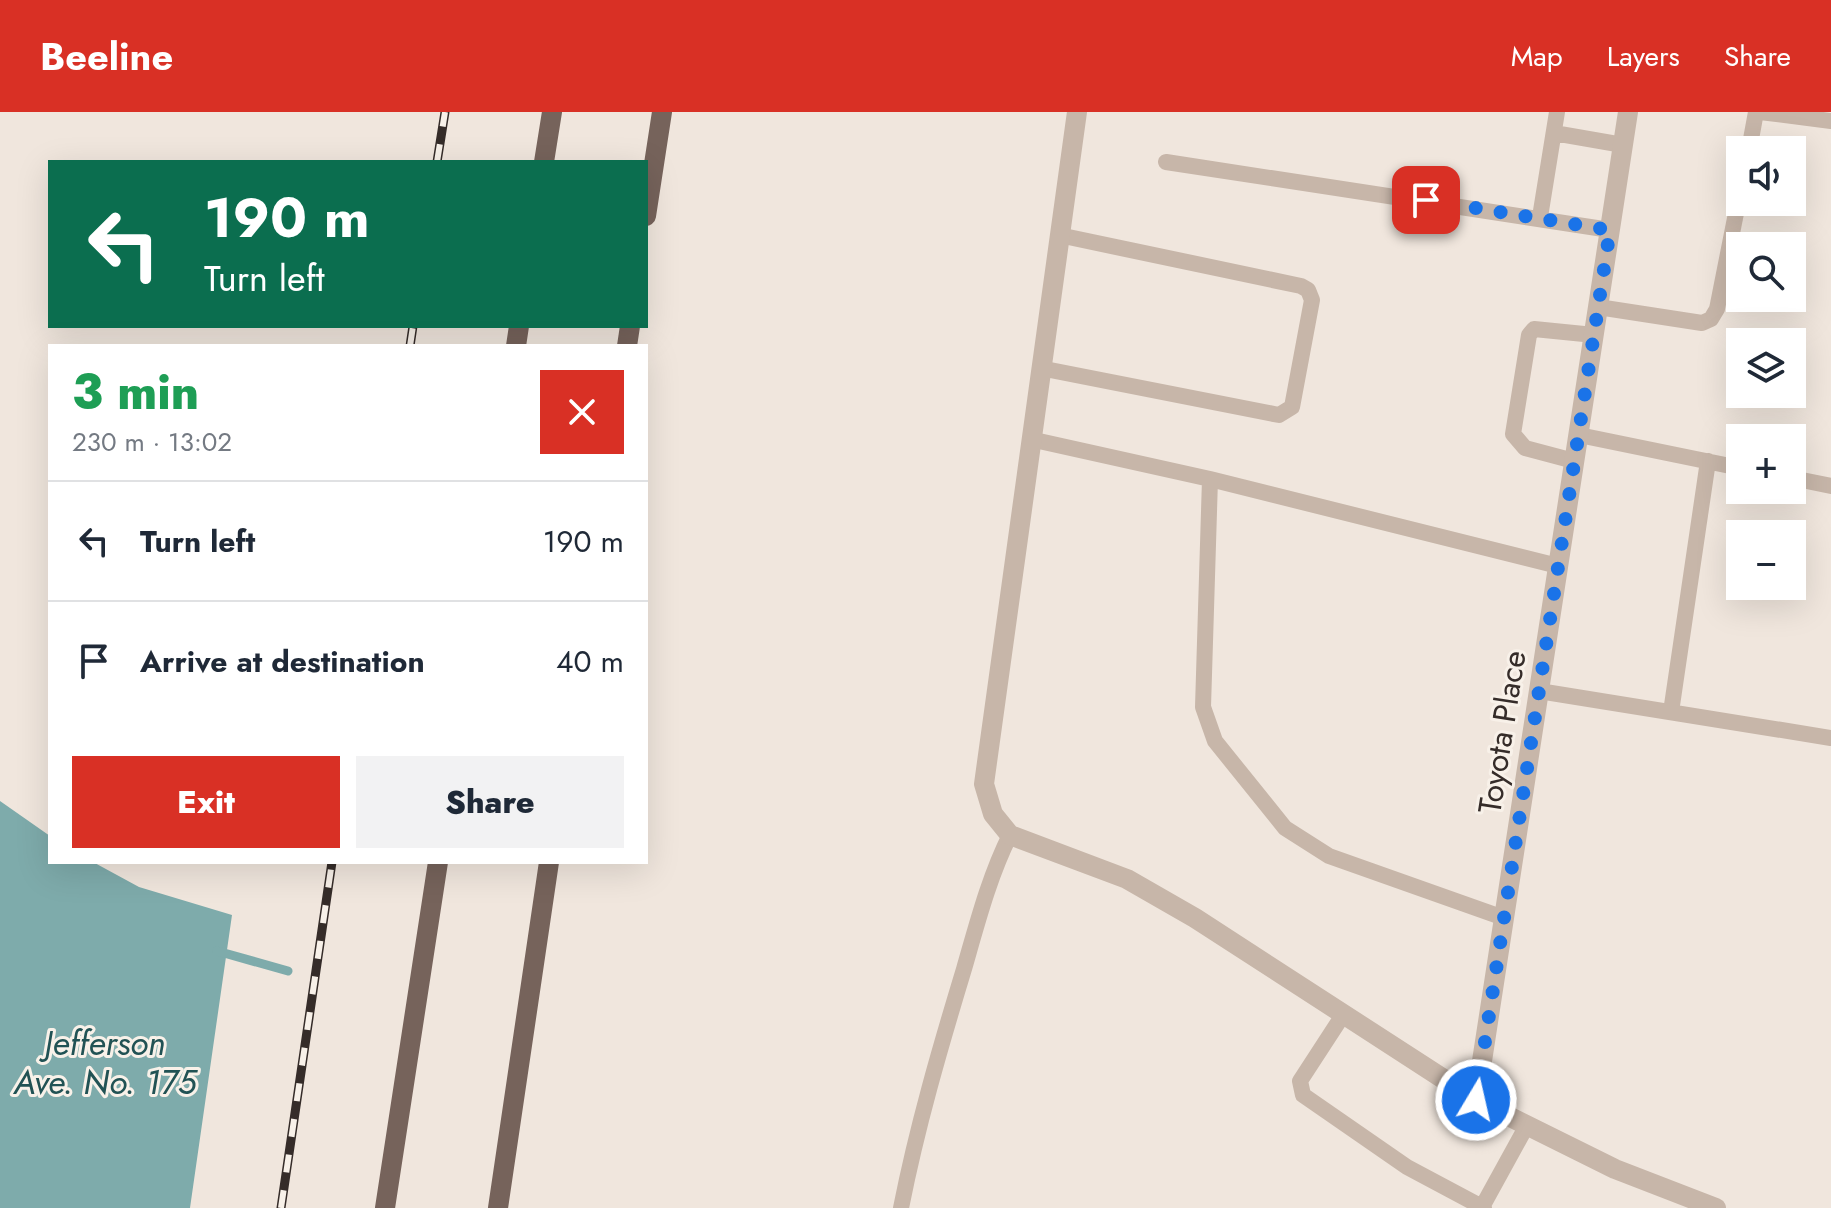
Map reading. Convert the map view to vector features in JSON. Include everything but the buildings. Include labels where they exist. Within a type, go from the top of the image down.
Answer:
[{"type":"main road","points":[[544,160],[552,112]]},
{"type":"main road","points":[[648,203],[662,112]]},
{"type":"main road","points":[[385,1208],[438,864]]},
{"type":"main road","points":[[498,1208],[549,864]]},
{"type":"street","points":[[1077,112],[984,784],[993,814],[1010,835],[1127,879],[1476,1100],[1615,1169],[1716,1208]]},
{"type":"street","name":"Toyota Place","points":[[1476,1100],[1628,112]]},
{"type":"lane","points":[[1540,217],[1557,112]]},
{"type":"lane","points":[[1752,136],[1758,112],[1831,121]]},
{"type":"lane","points":[[1554,133],[1623,145]]},
{"type":"lane","points":[[1166,162],[1610,230]]},
{"type":"lane","points":[[1598,307],[1702,323],[1711,319],[1717,309],[1735,216]]},
{"type":"lane","points":[[1040,368],[1279,415],[1292,407],[1312,300],[1308,290],[1301,286],[1059,235]]},
{"type":"lane","points":[[1574,461],[1525,448],[1513,434],[1529,335],[1534,329],[1594,335]]},
{"type":"lane","points":[[1579,435],[1726,465]]},
{"type":"lane","points":[[1030,439],[1210,479],[1558,566]]},
{"type":"lane","points":[[1671,712],[1708,461]]},
{"type":"lane","points":[[1210,479],[1203,707],[1215,741],[1285,828],[1329,856],[1504,918]]},
{"type":"lane","points":[[1806,481],[1831,486]]},
{"type":"lane","points":[[1539,691],[1831,738]]},
{"type":"lane","points":[[901,1208],[916,1134],[949,1018],[983,905],[1010,835]]},
{"type":"lane","points":[[1343,1015],[1300,1081],[1299,1089],[1407,1167],[1483,1207],[1526,1127]]},
{"type":"water","name":"Jefferson Ave. No. 175","points":[[0,801],[48,835],[48,864],[97,864],[139,887],[232,915],[190,1208],[0,1208]]},
{"type":"waterway","points":[[217,951],[288,971]]},
{"type":"railway","points":[[437,160],[445,112]]},
{"type":"railway","points":[[410,344],[413,328]]},
{"type":"railway","points":[[281,1208],[332,864]]},
{"type":"route","points":[[1426,200],[1610,230],[1476,1100]]}]
